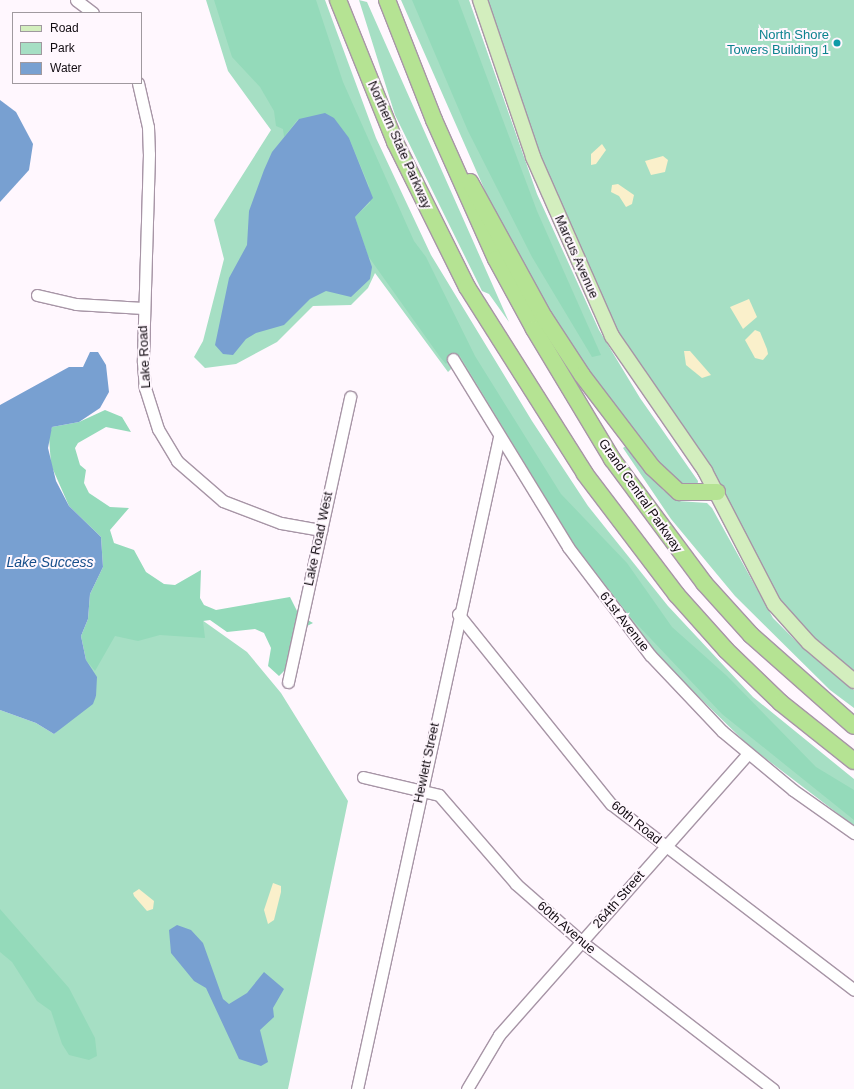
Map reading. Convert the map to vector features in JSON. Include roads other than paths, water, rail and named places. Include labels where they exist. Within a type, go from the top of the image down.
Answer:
[{"type":"highway","name":"Northern State Parkway","points":[[338,0],[395,142],[467,287],[577,462],[676,594],[781,703],[854,761]]},
{"type":"highway","points":[[388,0],[434,120],[544,317],[582,375],[652,467],[679,492],[717,492]]},
{"type":"highway","name":"Grand Central Parkway","points":[[434,120],[480,225],[571,393],[677,550],[751,635],[854,726]]},
{"type":"main road","name":"Marcus Avenue","points":[[480,0],[534,157],[606,325],[717,492],[774,604],[793,628],[854,681]]},
{"type":"street","points":[[76,0],[92,12]]},
{"type":"street","name":"Lake Road","points":[[138,84],[148,127],[149,154],[143,308],[145,388],[158,429],[177,461],[207,490],[237,508],[282,523],[321,530]]},
{"type":"street","points":[[37,295],[76,304],[143,308]]},
{"type":"street","name":"61st Avenue","points":[[453,359],[499,437],[614,612],[697,706],[748,754],[854,833]]},
{"type":"street","name":"Lake Road West","points":[[288,682],[350,397]]},
{"type":"street","name":"Hewlett Street","points":[[357,1089],[458,614],[499,437]]},
{"type":"street","name":"60th Road","points":[[458,614],[588,780],[611,804],[854,990]]},
{"type":"street","name":"264th Street","points":[[467,1089],[499,1035],[748,754]]},
{"type":"street","name":"60th Avenue","points":[[363,777],[439,795],[516,884],[582,942],[773,1089]]},
{"type":"water","points":[[0,100],[16,112],[33,144],[29,170],[0,202]]},
{"type":"water","points":[[325,113],[334,118],[349,138],[373,198],[355,217],[372,267],[370,279],[351,297],[326,291],[310,299],[284,325],[256,333],[246,339],[233,355],[223,354],[215,345],[229,278],[247,245],[249,211],[264,170],[272,152],[299,119]]},
{"type":"water","name":"Lake Success","points":[[90,352],[98,352],[106,365],[109,392],[100,408],[79,422],[52,427],[48,448],[56,481],[69,506],[101,537],[103,567],[90,594],[88,619],[81,636],[86,660],[97,677],[96,696],[93,704],[54,734],[36,723],[0,710],[0,405],[69,367],[83,367]]},
{"type":"water","points":[[177,925],[191,930],[203,943],[223,999],[229,1004],[247,993],[264,972],[284,989],[273,1008],[274,1017],[260,1030],[268,1062],[261,1066],[239,1059],[206,988],[194,981],[171,953],[169,930]]},
{"type":"place","name":"North Shore Towers Building 1","points":[[837,43]]}]
